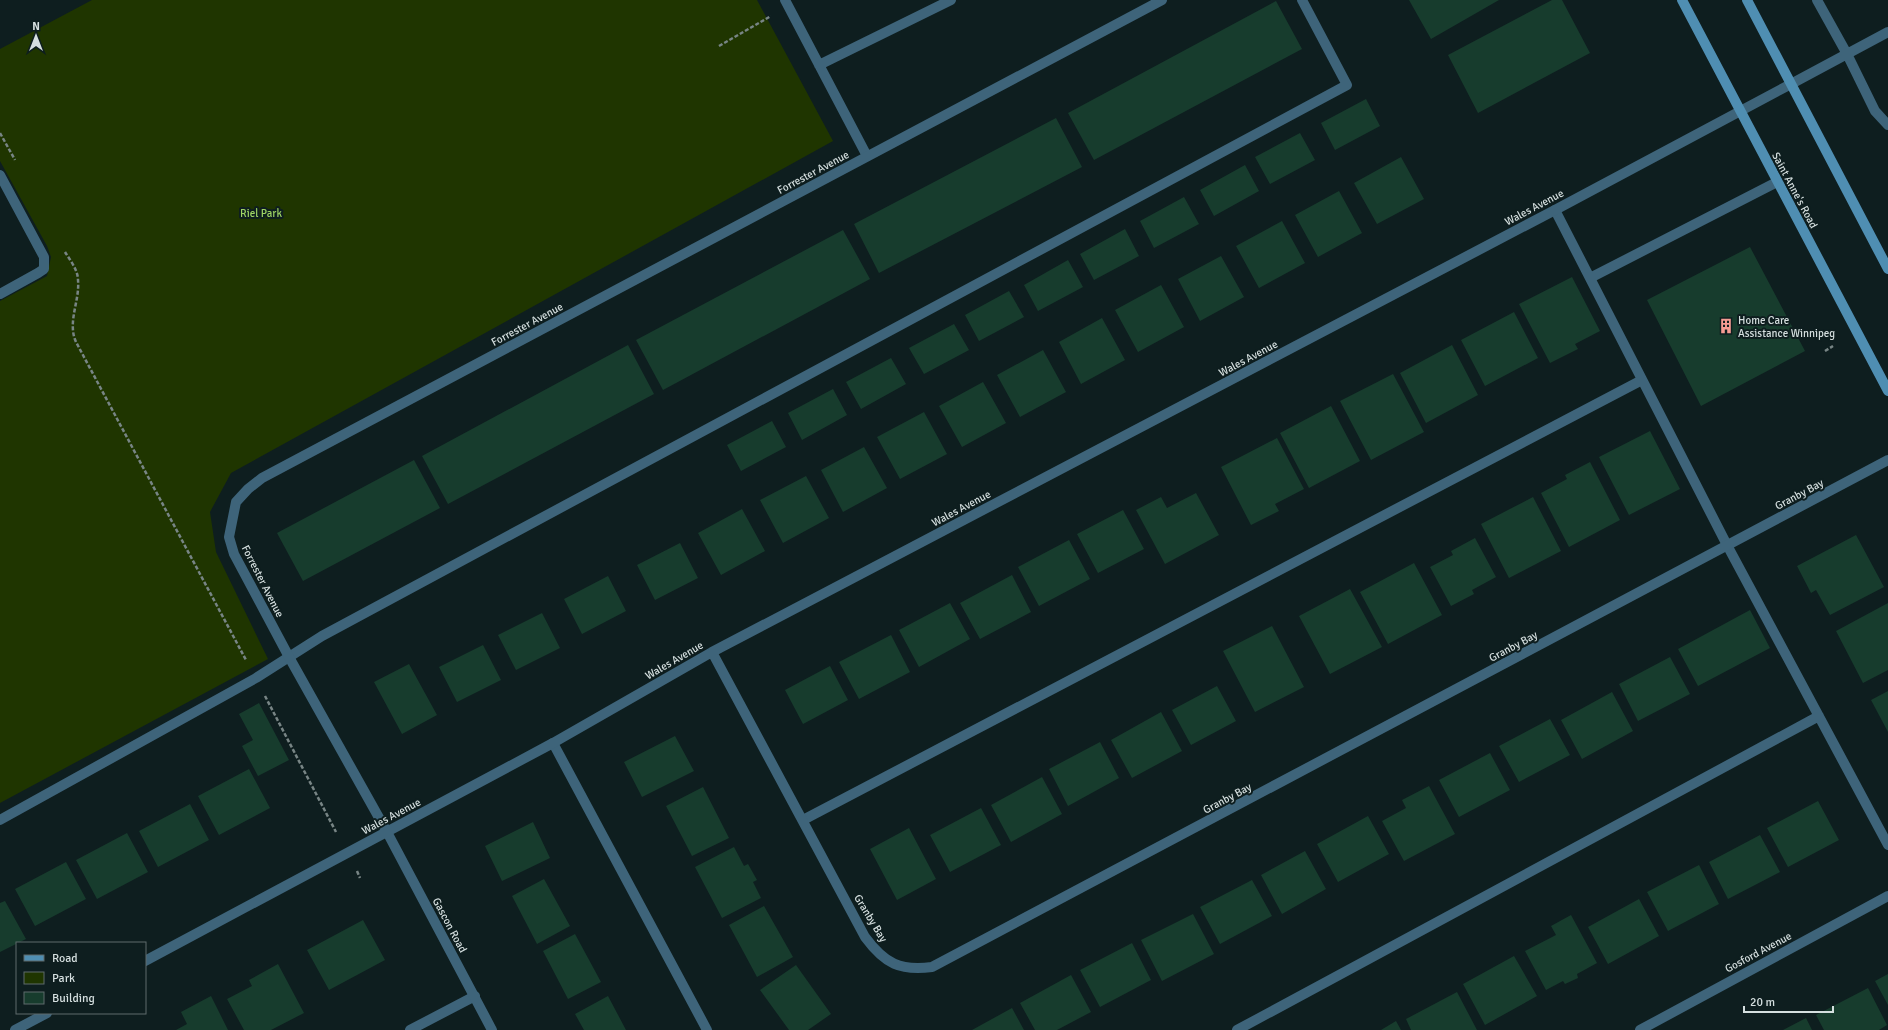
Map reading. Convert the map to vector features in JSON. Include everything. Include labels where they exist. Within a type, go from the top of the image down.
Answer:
[{"type":"main road","name":"Saint Anne's Road","points":[[1682,0],[1888,391]]},
{"type":"main road","points":[[1747,0],[1888,269]]},
{"type":"street","points":[[820,65],[951,0]]},
{"type":"street","name":"Forrester Avenue","points":[[388,832],[289,657],[234,554],[229,537],[236,502],[248,489],[262,478],[1162,0]]},
{"type":"street","points":[[0,820],[249,682],[322,636],[1347,85],[1302,0]]},
{"type":"street","points":[[1817,0],[1847,54],[1875,111],[1888,125]]},
{"type":"street","points":[[787,3],[867,156]]},
{"type":"street","name":"Wales Avenue","points":[[146,960],[553,744],[712,652],[1555,210],[1888,32]]},
{"type":"street","points":[[0,175],[44,257],[44,269],[0,294]]},
{"type":"street","points":[[1590,278],[1778,182]]},
{"type":"street","points":[[1555,210],[1727,545],[1888,845]]},
{"type":"street","points":[[803,820],[1642,380]]},
{"type":"street","name":"Granby Bay","points":[[712,652],[865,937],[874,950],[886,960],[900,967],[916,969],[932,967],[1888,460]]},
{"type":"street","points":[[1237,1030],[1819,716]]},
{"type":"street","points":[[553,744],[707,1030]]},
{"type":"street","name":"Gascon Road","points":[[388,832],[492,1030]]},
{"type":"street","name":"Gosford Avenue","points":[[1640,1030],[1888,896]]},
{"type":"street","points":[[410,1030],[474,996]]},
{"type":"street","points":[[15,1030],[44,1014]]},
{"type":"path","points":[[719,46],[787,3]]},
{"type":"path","points":[[0,134],[15,161]]},
{"type":"path","points":[[64,250],[76,271],[78,280],[73,326],[73,334],[76,342],[248,663]]},
{"type":"path","points":[[1825,351],[1833,346]]},
{"type":"path","points":[[264,693],[336,832]]},
{"type":"green space","name":"Riel Park","points":[[92,0],[757,0],[833,141],[231,473],[210,512],[216,552],[268,659],[0,803],[0,301],[47,276],[51,257],[47,246],[0,161],[0,49]]},
{"type":"building","points":[[1409,0],[1499,0],[1431,39]]},
{"type":"building","points":[[1552,0],[1562,0],[1590,53],[1478,113],[1448,55]]},
{"type":"building","points":[[1276,1],[1302,49],[1094,160],[1068,113]]},
{"type":"building","points":[[1366,99],[1380,126],[1335,150],[1321,123]]},
{"type":"building","points":[[1056,118],[1082,167],[879,273],[854,224]]},
{"type":"building","points":[[1300,133],[1315,160],[1270,184],[1255,157]]},
{"type":"building","points":[[1401,157],[1424,199],[1377,224],[1354,183]]},
{"type":"building","points":[[1245,165],[1259,191],[1214,216],[1200,190]]},
{"type":"building","points":[[1339,191],[1362,233],[1318,257],[1295,215]]},
{"type":"building","points":[[1184,197],[1199,224],[1154,248],[1140,221]]},
{"type":"building","points":[[1282,221],[1305,263],[1259,288],[1236,246]]},
{"type":"building","points":[[1125,229],[1139,256],[1094,280],[1080,254]]},
{"type":"building","points":[[843,230],[870,279],[663,390],[636,340]]},
{"type":"building","name":"Home Care Assistance Winnipeg","points":[[1750,247],[1805,351],[1701,406],[1647,300]]},
{"type":"building","points":[[1221,256],[1244,297],[1200,321],[1178,279]]},
{"type":"building","points":[[1068,260],[1083,287],[1038,311],[1024,285]]},
{"type":"building","points":[[1572,277],[1600,331],[1575,344],[1578,349],[1550,363],[1519,304]]},
{"type":"building","points":[[1161,285],[1184,327],[1138,352],[1115,310]]},
{"type":"building","points":[[1009,291],[1024,317],[979,341],[965,315]]},
{"type":"building","points":[[1514,312],[1538,358],[1485,386],[1461,340]]},
{"type":"building","points":[[1102,318],[1125,360],[1081,384],[1059,342]]},
{"type":"building","points":[[954,324],[969,350],[924,374],[909,348]]},
{"type":"building","points":[[628,345],[654,394],[448,504],[422,456]]},
{"type":"building","points":[[1452,345],[1478,395],[1426,423],[1400,373]]},
{"type":"building","points":[[1043,350],[1066,392],[1020,417],[997,375]]},
{"type":"building","points":[[891,358],[906,384],[861,409],[846,382]]},
{"type":"building","points":[[1393,374],[1424,432],[1371,460],[1340,401]]},
{"type":"building","points":[[983,382],[1006,423],[962,447],[939,406]]},
{"type":"building","points":[[833,389],[847,415],[802,440],[788,413]]},
{"type":"building","points":[[1331,406],[1360,461],[1309,488],[1280,433]]},
{"type":"building","points":[[924,412],[947,454],[900,479],[877,437]]},
{"type":"building","points":[[772,421],[786,447],[741,471],[727,445]]},
{"type":"building","points":[[1650,431],[1680,489],[1629,515],[1599,457]]},
{"type":"building","points":[[1277,438],[1304,489],[1275,504],[1279,511],[1251,525],[1221,467]]},
{"type":"building","points":[[864,447],[887,488],[843,512],[821,470]]},
{"type":"building","points":[[414,460],[440,508],[303,581],[277,533]]},
{"type":"building","points":[[1590,462],[1620,520],[1569,547],[1541,493],[1567,479],[1565,475]]},
{"type":"building","points":[[806,476],[829,518],[783,543],[760,500]]},
{"type":"building","points":[[1196,493],[1219,535],[1165,564],[1136,510],[1161,497],[1167,508]]},
{"type":"building","points":[[1533,497],[1561,551],[1509,578],[1481,524]]},
{"type":"building","points":[[742,509],[765,551],[721,575],[698,533]]},
{"type":"building","points":[[1123,510],[1144,549],[1098,573],[1077,534]]},
{"type":"building","points":[[1856,535],[1884,587],[1830,615],[1816,590],[1811,593],[1797,566]]},
{"type":"building","points":[[1475,538],[1496,577],[1472,590],[1474,594],[1451,606],[1430,567],[1453,555],[1451,551]]},
{"type":"building","points":[[1069,540],[1090,579],[1039,606],[1018,567]]},
{"type":"building","points":[[680,543],[698,578],[655,600],[637,565]]},
{"type":"building","points":[[1414,563],[1442,615],[1388,644],[1360,592]]},
{"type":"building","points":[[1012,575],[1031,612],[980,639],[960,603]]},
{"type":"building","points":[[608,576],[626,611],[582,634],[564,599]]},
{"type":"building","points":[[1350,589],[1382,647],[1330,674],[1299,616]]},
{"type":"building","points":[[950,603],[970,639],[919,667],[899,630]]},
{"type":"building","points":[[1888,603],[1888,670],[1863,683],[1836,631]]},
{"type":"building","points":[[1750,610],[1770,648],[1698,686],[1678,649]]},
{"type":"building","points":[[542,613],[560,648],[516,670],[498,635]]},
{"type":"building","points":[[1272,626],[1304,687],[1255,712],[1223,651]]},
{"type":"building","points":[[891,635],[910,672],[859,699],[839,662]]},
{"type":"building","points":[[483,645],[501,680],[457,702],[439,667]]},
{"type":"building","points":[[1670,657],[1690,694],[1638,721],[1619,684]]},
{"type":"building","points":[[409,664],[437,715],[402,734],[374,682]]},
{"type":"building","points":[[830,666],[848,700],[803,724],[785,690]]},
{"type":"building","points":[[1217,686],[1236,721],[1191,745],[1172,710]]},
{"type":"building","points":[[1888,691],[1888,732],[1871,700]]},
{"type":"building","points":[[1612,692],[1633,731],[1582,759],[1561,720]]},
{"type":"building","points":[[259,703],[289,760],[258,776],[242,746],[253,740],[239,714]]},
{"type":"building","points":[[1161,712],[1182,751],[1132,778],[1111,740]]},
{"type":"building","points":[[1550,719],[1570,755],[1519,782],[1499,746]]},
{"type":"building","points":[[675,736],[694,771],[642,797],[624,762]]},
{"type":"building","points":[[1100,742],[1119,778],[1068,806],[1049,769]]},
{"type":"building","points":[[1490,753],[1510,790],[1459,817],[1439,780]]},
{"type":"building","points":[[249,769],[270,808],[219,835],[198,796]]},
{"type":"building","points":[[1042,777],[1062,814],[1011,842],[991,805]]},
{"type":"building","points":[[1429,786],[1455,834],[1404,861],[1382,821],[1406,808],[1402,800]]},
{"type":"building","points":[[703,787],[729,838],[692,856],[666,806]]},
{"type":"building","points":[[1818,801],[1839,840],[1788,867],[1767,828]]},
{"type":"building","points":[[190,804],[209,840],[158,867],[139,831]]},
{"type":"building","points":[[981,808],[1001,845],[950,872],[930,835]]},
{"type":"building","points":[[1368,816],[1389,854],[1338,882],[1317,844]]},
{"type":"building","points":[[533,822],[550,858],[502,881],[485,846]]},
{"type":"building","points":[[909,828],[936,879],[897,900],[870,849]]},
{"type":"building","points":[[127,833],[148,872],[97,899],[76,860]]},
{"type":"building","points":[[1760,835],[1780,872],[1728,899],[1709,862]]},
{"type":"building","points":[[734,847],[744,866],[748,864],[757,880],[753,882],[761,898],[722,918],[695,867]]},
{"type":"building","points":[[1305,851],[1326,889],[1282,914],[1261,875]]},
{"type":"building","points":[[66,862],[86,899],[35,926],[15,889]]},
{"type":"building","points":[[1699,865],[1719,904],[1668,931],[1647,892]]},
{"type":"building","points":[[544,879],[570,926],[537,944],[512,896]]},
{"type":"building","points":[[1252,880],[1272,916],[1220,944],[1200,907]]},
{"type":"building","points":[[1639,899],[1659,936],[1608,964],[1588,927]]},
{"type":"building","points":[[5,901],[26,939],[16,942],[16,944],[0,952],[0,903]]},
{"type":"building","points":[[764,906],[793,957],[757,977],[729,925]]},
{"type":"building","points":[[1193,914],[1214,954],[1162,981],[1141,940]]},
{"type":"building","points":[[1571,915],[1597,963],[1577,974],[1578,978],[1565,984],[1563,981],[1546,990],[1525,951],[1556,935],[1551,926]]},
{"type":"building","points":[[363,920],[385,960],[329,990],[307,950]]},
{"type":"building","points":[[575,934],[601,982],[568,999],[543,951]]},
{"type":"building","points":[[1132,943],[1151,980],[1100,1007],[1080,970]]},
{"type":"building","points":[[1514,956],[1537,996],[1485,1025],[1463,984]]},
{"type":"building","points":[[278,964],[304,1013],[271,1030],[244,1030],[227,999],[252,986],[249,980]]},
{"type":"building","points":[[796,965],[831,1014],[808,1030],[789,1030],[760,990]]},
{"type":"building","points":[[1888,974],[1888,1005],[1875,981]]},
{"type":"building","points":[[1071,975],[1091,1012],[1057,1030],[1035,1030],[1020,1003]]},
{"type":"building","points":[[1868,988],[1887,1025],[1879,1030],[1824,1030],[1816,1015]]},
{"type":"building","points":[[1457,992],[1477,1030],[1411,1030],[1406,1019]]},
{"type":"building","points":[[211,996],[228,1030],[176,1030],[187,1024],[181,1012]]},
{"type":"building","points":[[608,996],[626,1030],[584,1030],[575,1014]]},
{"type":"building","points":[[1012,1008],[1024,1030],[972,1030]]},
{"type":"building","points":[[1806,1018],[1812,1030],[1783,1030]]},
{"type":"building","points":[[1396,1021],[1401,1030],[1381,1030]]},
{"type":"place","name":"Home Care Assistance Winnipeg","points":[[1726,326]]}]
